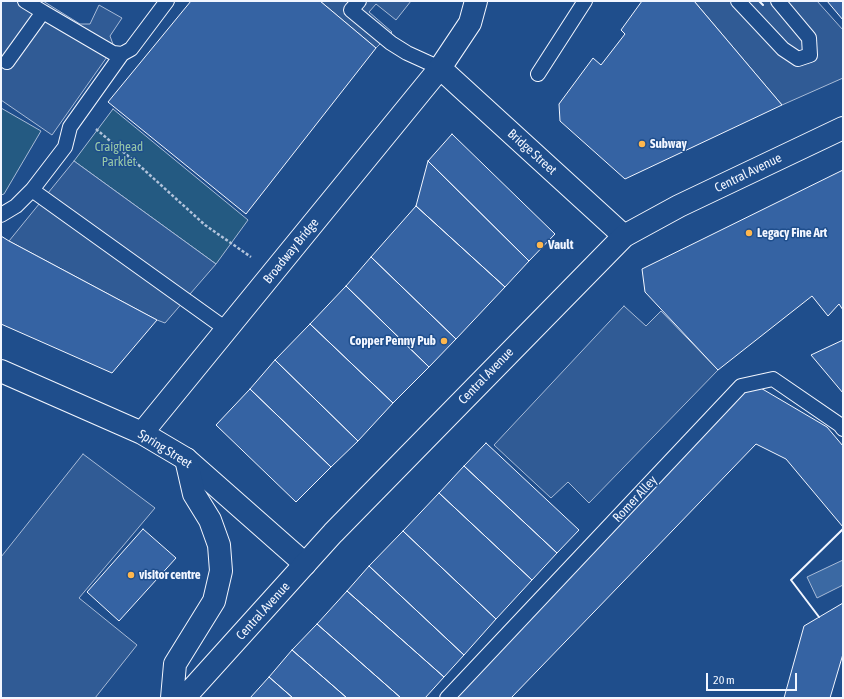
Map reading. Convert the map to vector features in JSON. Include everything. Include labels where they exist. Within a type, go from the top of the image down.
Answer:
[{"type":"main road","name":"Broadway Bridge","points":[[142,433],[440,68],[470,23],[476,1]]},
{"type":"main road","name":"Bridge Street","points":[[440,68],[624,236]]},
{"type":"main road","name":"Central Avenue","points":[[184,698],[338,528],[624,236],[679,206],[843,128]]},
{"type":"main road","name":"Spring Street","points":[[1,371],[142,433],[186,459],[305,564]]},
{"type":"main road","points":[[172,698],[175,664],[214,601],[221,571],[219,545],[210,520],[194,494],[186,459]]},
{"type":"lane","points":[[25,1],[113,53],[122,54]]},
{"type":"lane","points":[[1,215],[16,206],[32,190],[65,148],[70,127],[79,114],[122,54],[131,49],[167,1]]},
{"type":"lane","points":[[359,1],[351,10],[391,43],[407,53],[440,68]]},
{"type":"lane","points":[[538,74],[586,1]]},
{"type":"lane","points":[[738,1],[783,49],[798,59],[810,55],[809,38],[778,1]]},
{"type":"lane","points":[[8,62],[43,12]]},
{"type":"lane","points":[[32,190],[226,330]]},
{"type":"lane","name":"Romer Alley","points":[[447,698],[741,386],[773,379],[843,429]]},
{"type":"path","points":[[79,114],[146,171],[205,225],[273,272]]},
{"type":"green space","points":[[1,108],[41,131],[4,194],[1,195]]},
{"type":"green space","name":"Craighead Parklet","points":[[113,109],[248,220],[216,264],[74,161]]},
{"type":"shaded area","points":[[1,1],[43,1],[80,24],[90,24],[99,5],[122,18],[110,36],[114,47],[52,135],[1,100]]},
{"type":"shaded area","points":[[320,1],[411,1],[396,20],[376,4],[369,12],[392,32],[376,48]]},
{"type":"shaded area","points":[[694,1],[817,1],[843,30],[843,78],[782,105]]},
{"type":"shaded area","points":[[74,161],[216,264],[165,323],[9,241]]},
{"type":"shaded area","points":[[624,306],[646,326],[661,311],[718,370],[589,503],[568,482],[551,498],[494,445]]},
{"type":"shaded area","points":[[83,454],[155,508],[79,598],[137,645],[95,698],[1,698],[1,557]]},
{"type":"shaded area","points":[[843,560],[843,585],[817,598],[807,577]]},
{"type":"building","points":[[191,1],[320,1],[376,48],[246,214],[108,102]]},
{"type":"building","points":[[642,1],[694,1],[782,105],[625,179],[560,121],[559,104],[593,58],[601,65],[625,34],[621,30]]},
{"type":"building","points":[[827,1],[843,1],[843,20]]},
{"type":"building","points":[[452,134],[555,234],[529,261],[428,161]]},
{"type":"building","points":[[428,161],[529,261],[505,287],[416,206]]},
{"type":"building","points":[[843,170],[843,310],[839,304],[828,316],[812,296],[718,370],[645,292],[642,269]]},
{"type":"building","points":[[416,206],[505,287],[456,339],[371,257]]},
{"type":"building","points":[[1,236],[157,320],[112,373],[1,324]]},
{"type":"building","points":[[371,257],[456,339],[429,367],[346,286]]},
{"type":"building","points":[[346,286],[429,367],[393,403],[310,324]]},
{"type":"building","points":[[310,324],[393,403],[358,441],[275,360]]},
{"type":"building","points":[[843,340],[843,393],[811,355]]},
{"type":"building","points":[[275,360],[358,441],[331,467],[250,389]]},
{"type":"building","points":[[759,387],[827,427],[843,446],[843,527],[786,459],[756,444],[511,698],[456,698],[744,391]]},
{"type":"building","points":[[250,389],[331,467],[296,502],[216,425]]},
{"type":"building","points":[[486,443],[579,530],[557,553],[464,466]]},
{"type":"building","points":[[464,466],[557,553],[532,580],[439,493]]},
{"type":"building","points":[[439,493],[532,580],[496,619],[403,531]]},
{"type":"building","name":"visitor centre","points":[[143,529],[176,558],[119,621],[87,592]]},
{"type":"building","points":[[403,531],[496,619],[464,655],[369,566]]},
{"type":"building","points":[[369,566],[464,655],[444,677],[347,591]]},
{"type":"building","points":[[347,591],[444,677],[425,698],[401,698],[317,624]]},
{"type":"building","points":[[843,603],[843,654],[830,698],[784,698],[804,626]]},
{"type":"building","points":[[317,624],[401,698],[347,698],[292,650]]},
{"type":"building","points":[[292,650],[347,698],[293,698],[269,677]]},
{"type":"building","points":[[269,677],[293,698],[250,698]]},
{"type":"wall","points":[[759,1],[763,5]]},
{"type":"wall","points":[[819,617],[791,580],[843,529]]},
{"type":"place","name":"Subway","points":[[642,144]]},
{"type":"place","name":"Legacy Fine Art","points":[[749,233]]},
{"type":"place","name":"Vault","points":[[540,245]]},
{"type":"place","name":"Copper Penny Pub","points":[[444,341]]},
{"type":"place","name":"visitor centre","points":[[131,575]]}]
